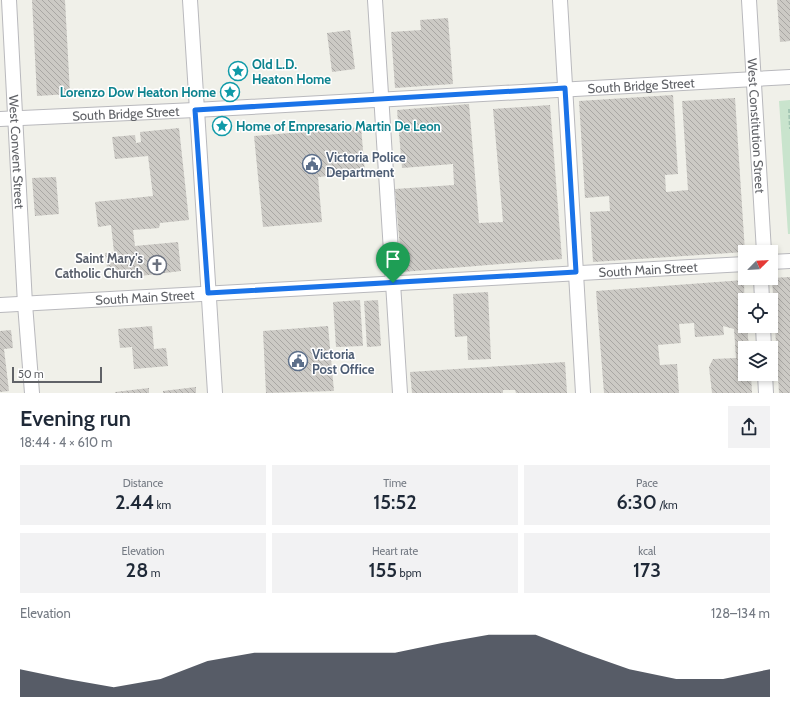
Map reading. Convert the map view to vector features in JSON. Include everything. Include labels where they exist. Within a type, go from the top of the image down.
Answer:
[{"type":"street","name":"West Convent Street","points":[[9,0],[25,304],[32,393]]},
{"type":"street","points":[[190,0],[195,110],[215,393]]},
{"type":"street","points":[[375,0],[400,393]]},
{"type":"street","points":[[560,0],[583,393]]},
{"type":"street","name":"West Constitution Street","points":[[749,0],[764,245]]},
{"type":"street","name":"South Bridge Street","points":[[0,119],[195,110],[790,76]]},
{"type":"street","points":[[778,262],[790,261]]},
{"type":"street","name":"South Main Street","points":[[0,305],[576,272],[738,264]]},
{"type":"street","points":[[765,381],[766,393]]},
{"type":"path","points":[[790,109],[790,129]]},
{"type":"green space","points":[[790,100],[790,234],[788,234],[779,101]]},
{"type":"building","points":[[32,0],[65,0],[70,94],[37,96]]},
{"type":"building","points":[[777,0],[790,0],[790,41],[780,42]]},
{"type":"building","points":[[448,18],[453,84],[395,88],[391,32],[421,30],[420,20]]},
{"type":"building","points":[[350,30],[355,69],[332,72],[327,33]]},
{"type":"building","points":[[673,95],[678,174],[665,175],[666,192],[688,190],[682,101],[735,98],[745,245],[738,245],[738,252],[593,262],[590,212],[610,211],[609,196],[585,198],[579,101]]},
{"type":"building","points":[[469,104],[479,223],[503,222],[493,109],[550,105],[562,259],[402,272],[395,189],[454,185],[453,164],[402,168],[397,110]]},
{"type":"building","points":[[361,127],[365,173],[318,177],[322,222],[263,227],[254,136]]},
{"type":"building","points":[[179,128],[189,220],[160,223],[159,228],[133,230],[135,246],[178,242],[181,271],[116,279],[115,267],[107,268],[105,253],[114,252],[111,225],[98,227],[95,202],[153,196],[148,156],[115,159],[112,137],[135,135],[136,143],[141,142],[140,132]]},
{"type":"building","points":[[56,177],[59,214],[35,216],[32,178]]},
{"type":"building","points":[[790,277],[790,393],[779,393],[778,341],[776,341],[775,333],[778,333],[778,293],[773,293],[772,285],[778,285],[778,278]]},
{"type":"building","points":[[738,280],[738,285],[744,285],[744,293],[738,293],[738,333],[748,333],[748,341],[738,341],[738,381],[751,381],[752,393],[712,393],[709,367],[713,359],[736,358],[734,329],[723,326],[724,335],[695,337],[694,323],[679,324],[681,343],[658,345],[660,365],[677,364],[679,393],[604,393],[596,291]]},
{"type":"building","points":[[488,292],[491,359],[468,360],[467,336],[455,337],[453,294]]},
{"type":"building","points":[[360,300],[363,346],[336,347],[333,302]]},
{"type":"building","points":[[378,300],[381,346],[367,347],[364,301]]},
{"type":"building","points":[[152,326],[154,349],[166,348],[168,366],[134,369],[132,347],[120,348],[118,329]]},
{"type":"building","name":"Victoria Post Office","points":[[328,326],[334,391],[266,393],[263,331]]},
{"type":"building","points":[[11,330],[13,348],[4,349],[9,391],[0,392],[0,331]]},
{"type":"building","points":[[565,362],[567,393],[516,393],[515,390],[503,390],[503,393],[412,393],[410,372]]},
{"type":"building","points":[[196,387],[196,393],[163,393],[163,391]]},
{"type":"building","points":[[149,388],[149,393],[115,393],[115,392]]},
{"type":"place","name":"Old L.D. Heaton Home","points":[[238,71]]},
{"type":"place","name":"Lorenzo Dow Heaton Home","points":[[230,92]]},
{"type":"place","name":"Home of Empresario Martin De Leon","points":[[222,126]]},
{"type":"place","name":"Victoria Police Department","points":[[312,164]]},
{"type":"place","name":"Saint Mary's Catholic Church","points":[[157,265]]},
{"type":"place","name":"Victoria Post Office","points":[[298,361]]},
{"type":"route","points":[[565,88],[576,272],[393,283],[208,293],[195,110],[565,88]]}]
